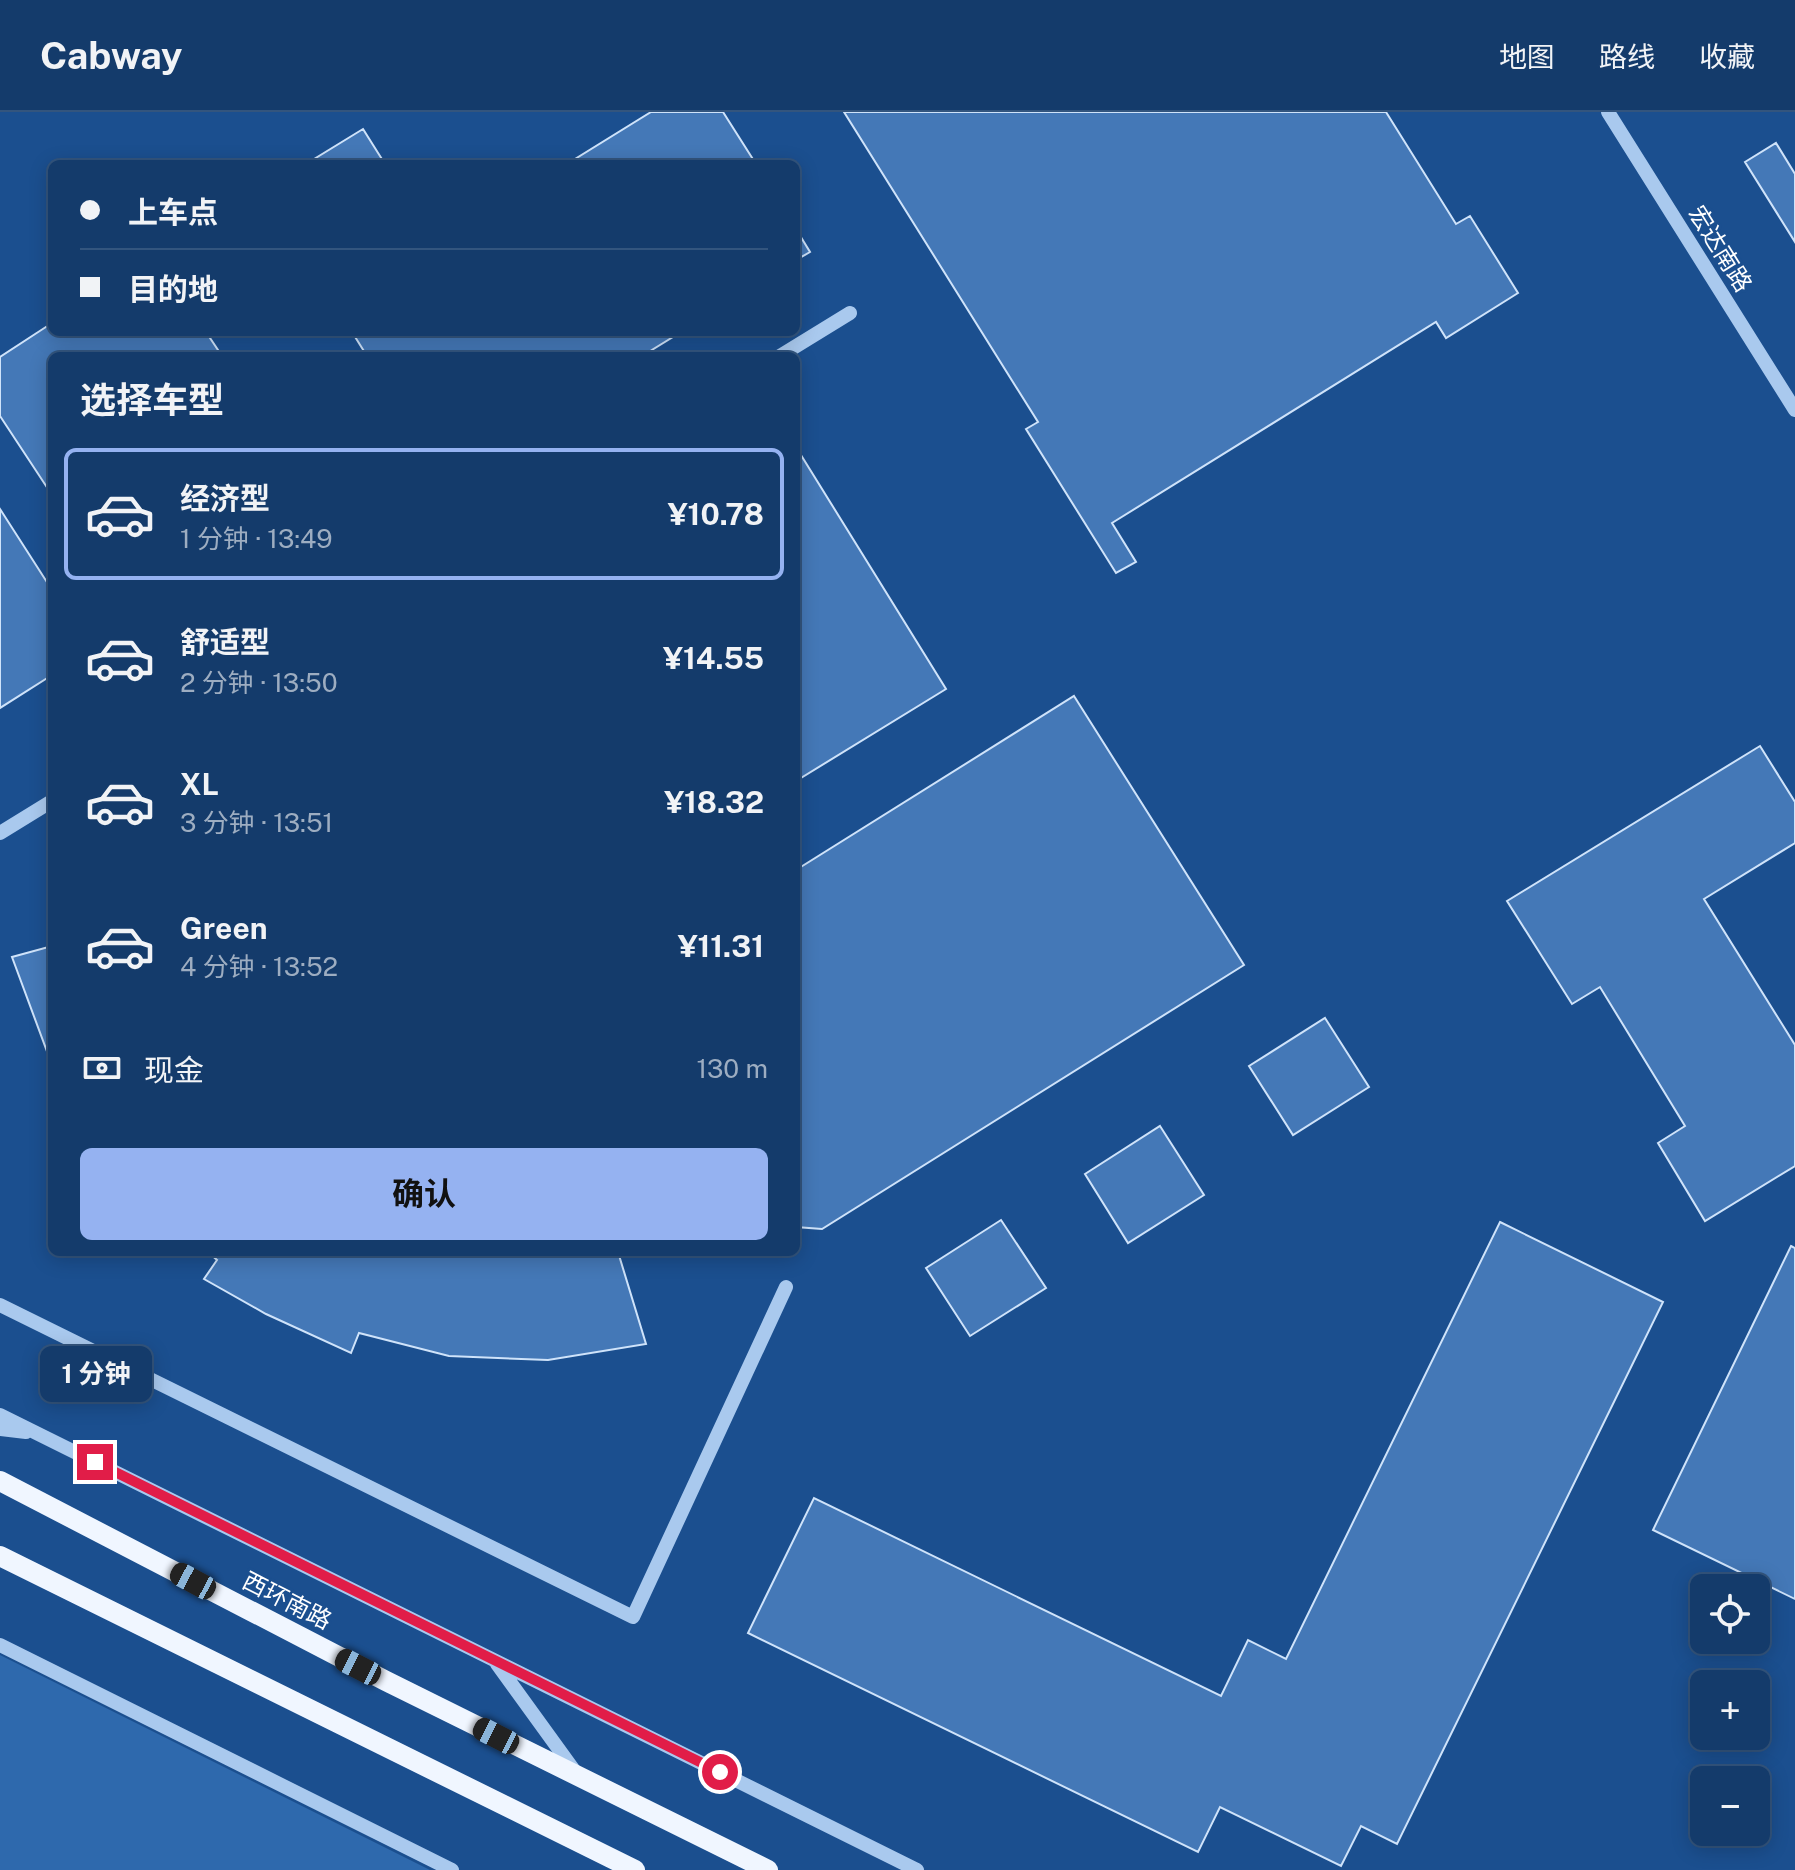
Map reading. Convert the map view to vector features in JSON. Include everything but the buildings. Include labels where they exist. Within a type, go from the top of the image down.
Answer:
[{"type":"main road","name":"西环南路","points":[[0,1481],[386,1681],[768,1870]]},
{"type":"main road","points":[[0,1556],[635,1870]]},
{"type":"street","name":"宏达南路","points":[[1608,112],[1795,410]]},
{"type":"street","points":[[787,352],[850,313]]},
{"type":"street","points":[[0,833],[48,803]]},
{"type":"street","points":[[0,1305],[633,1617],[786,1287]]},
{"type":"street","points":[[0,1415],[917,1870]]},
{"type":"street","points":[[0,1429],[38,1434]]},
{"type":"street","points":[[0,1645],[452,1870]]},
{"type":"street","points":[[495,1661],[579,1776]]},
{"type":"shaded area","points":[[0,1655],[430,1870],[0,1870]]},
{"type":"route","points":[[95,1462],[720,1772]]}]
